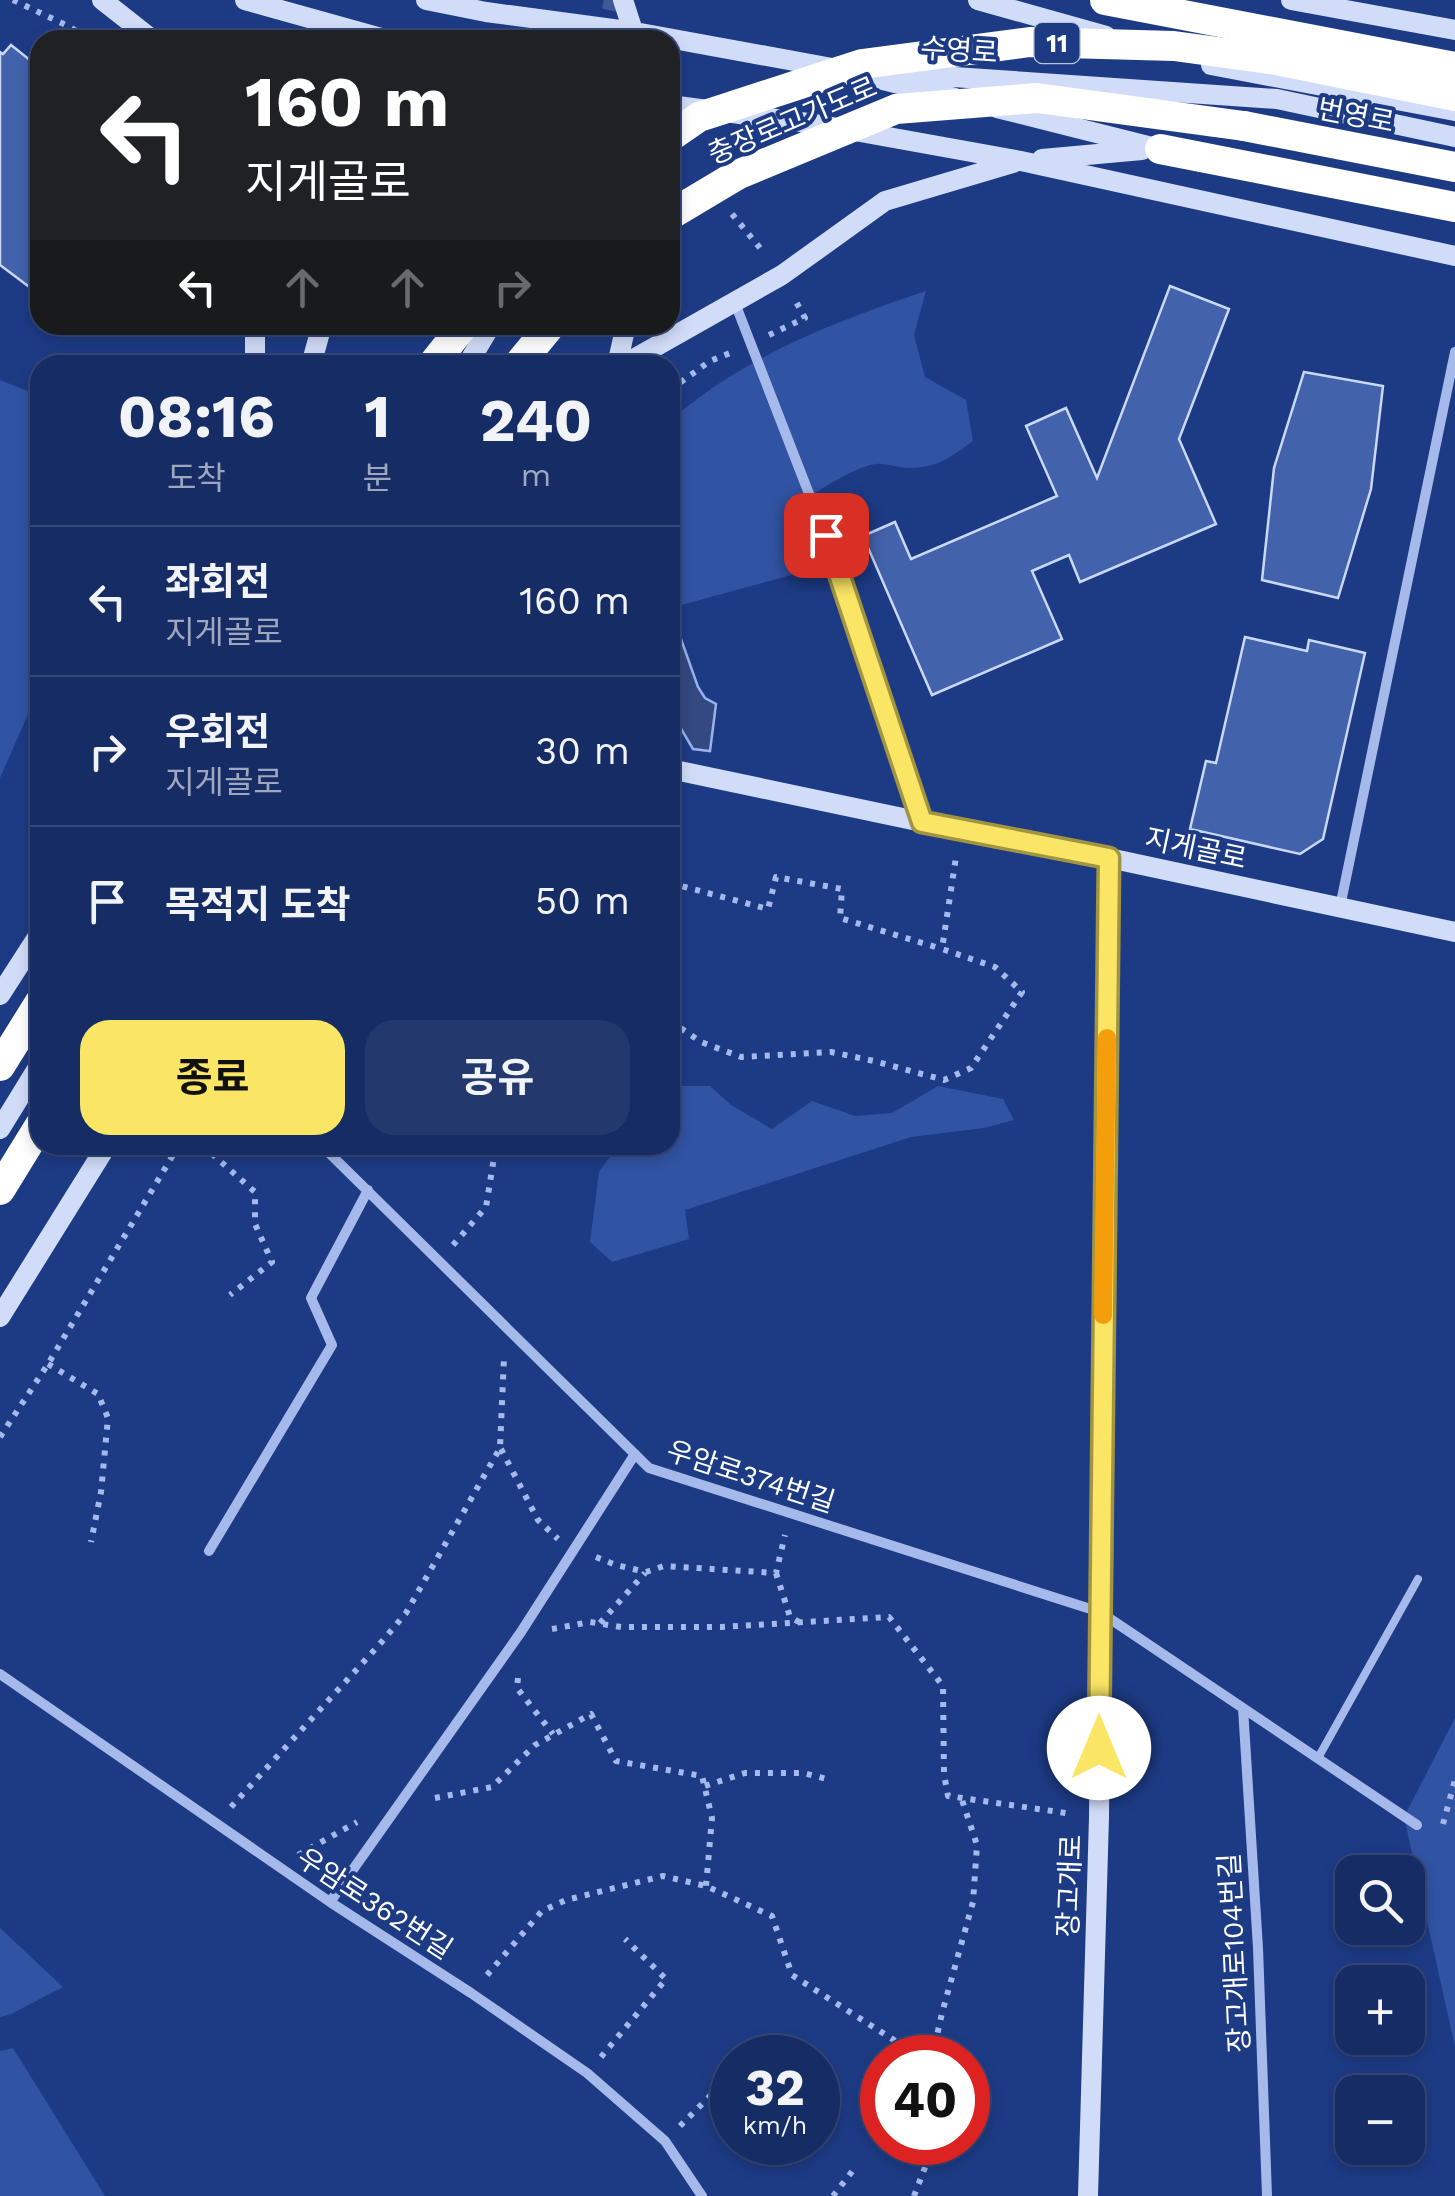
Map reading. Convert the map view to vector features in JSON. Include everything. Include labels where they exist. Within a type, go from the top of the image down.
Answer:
[{"type":"highway","points":[[1105,0],[1455,67]]},
{"type":"highway","name":"충장로고가도로","points":[[680,130],[699,117],[862,64],[1030,42],[1174,46],[1276,60],[1455,96]]},
{"type":"highway","name":"충장로고가도로","points":[[680,209],[737,174],[896,109],[1037,98],[1244,126]]},
{"type":"highway","name":"번영로","points":[[1244,126],[1455,168]]},
{"type":"highway","points":[[1160,149],[1455,208]]},
{"type":"highway","points":[[440,355],[456,335]]},
{"type":"highway","points":[[526,355],[543,335]]},
{"type":"highway","points":[[0,1066],[30,1018]]},
{"type":"highway","points":[[0,1190],[30,1141]]},
{"type":"main road","points":[[102,0],[140,30]]},
{"type":"main road","points":[[245,0],[352,30]]},
{"type":"main road","points":[[426,0],[598,30]]},
{"type":"main road","points":[[623,0],[634,30]]},
{"type":"main road","name":"수영로","points":[[978,0],[1212,65],[1455,111]]},
{"type":"main road","points":[[1291,0],[1333,4],[1455,30]]},
{"type":"main road","points":[[680,43],[843,70]]},
{"type":"main road","name":"수영로","points":[[843,70],[1277,99],[1455,137]]},
{"type":"main road","name":"수영로","points":[[843,70],[1160,149]]},
{"type":"main road","points":[[680,106],[816,124],[1021,161],[1455,256]]},
{"type":"main road","points":[[680,332],[782,274],[885,201],[1021,161],[1160,149]]},
{"type":"main road","points":[[638,355],[674,335]]},
{"type":"main road","name":"지게골로","points":[[680,771],[1455,932]]},
{"type":"main road","name":"장고개로","points":[[1088,2196],[1099,1817],[1109,858]]},
{"type":"main road","points":[[0,996],[30,949]]},
{"type":"main road","points":[[0,1130],[30,1080]]},
{"type":"main road","points":[[0,1317],[101,1155]]},
{"type":"street","points":[[734,302],[826,535],[922,822]]},
{"type":"street","points":[[1340,908],[1455,352]]},
{"type":"street","name":"우암로374번길","points":[[331,1155],[649,1468],[1100,1612]]},
{"type":"street","points":[[209,1551],[332,1345],[311,1298],[368,1190]]},
{"type":"street","points":[[330,1902],[521,1632],[634,1454]]},
{"type":"street","points":[[1100,1612],[1417,1825]]},
{"type":"street","name":"우암로362번길","points":[[0,1674],[330,1902],[587,2073],[665,2141],[702,2196]]},
{"type":"street","name":"장고개로104번길","points":[[1243,1708],[1258,1948],[1267,2196]]},
{"type":"lane","points":[[1318,1758],[1418,1579]]},
{"type":"path","points":[[13,0],[75,30]]},
{"type":"path","points":[[942,949],[960,830]]},
{"type":"path","points":[[680,886],[768,909],[776,877],[842,889],[840,918],[995,967],[1022,992],[972,1068],[944,1080],[832,1052],[741,1057],[701,1042],[680,1028]]},
{"type":"path","points":[[0,1437],[173,1155]]},
{"type":"path","points":[[213,1155],[256,1192],[255,1224],[272,1262],[230,1295]]},
{"type":"path","points":[[440,1260],[486,1208],[494,1155]]},
{"type":"path","points":[[216,1824],[406,1613],[500,1448],[504,1356],[512,1332]]},
{"type":"path","points":[[48,1364],[98,1394],[108,1418],[91,1542]]},
{"type":"path","points":[[500,1448],[538,1520],[561,1542],[616,1566],[646,1572]]},
{"type":"path","points":[[792,1514],[776,1573],[790,1617],[801,1624]]},
{"type":"path","points":[[600,1623],[646,1572],[664,1566],[776,1573]]},
{"type":"path","points":[[553,1734],[517,1688],[521,1632],[590,1622],[621,1627],[700,1627],[889,1617],[943,1686],[948,1796],[1099,1817]]},
{"type":"path","points":[[281,1868],[306,1849],[385,1807],[492,1787],[535,1745],[591,1714],[616,1761],[702,1776],[712,1818],[706,1886]]},
{"type":"path","points":[[704,1786],[745,1774],[803,1773],[831,1780]]},
{"type":"path","points":[[1417,1825],[1442,1826],[1455,1780]]},
{"type":"path","points":[[937,2035],[973,1902],[977,1845],[961,1798]]},
{"type":"path","points":[[471,1993],[542,1911],[566,1900],[663,1876],[706,1886],[772,1916],[792,1976],[886,2035]]},
{"type":"path","points":[[587,2073],[666,1980],[625,1939]]},
{"type":"path","points":[[665,2141],[710,2096]]},
{"type":"path","points":[[914,2196],[926,2165]]},
{"type":"path","points":[[833,2196],[854,2169]]},
{"type":"shaded area","points":[[926,291],[914,335],[925,377],[966,400],[973,441],[936,464],[908,468],[866,466],[829,484],[785,514],[806,571],[680,605],[680,413],[759,360],[858,315]]},
{"type":"shaded area","points":[[0,380],[30,392],[30,710],[0,778]]},
{"type":"shaded area","points":[[680,636],[698,687],[705,698],[716,704],[710,751],[693,749],[680,727]]},
{"type":"shaded area","points":[[680,1086],[710,1086],[731,1105],[772,1129],[812,1101],[855,1116],[892,1113],[938,1086],[1003,1099],[1014,1120],[984,1128],[911,1137],[685,1210],[689,1239],[612,1262],[590,1242],[599,1172],[611,1155],[680,1155]]},
{"type":"shaded area","points":[[1455,1718],[1455,2047],[1425,1912],[1425,1855],[1412,1855],[1404,1817]]},
{"type":"shaded area","points":[[0,1928],[63,1987],[0,2017]]},
{"type":"shaded area","points":[[13,2048],[105,2196],[0,2196],[0,2051]]},
{"type":"building","points":[[11,45],[30,60],[30,288],[0,265],[0,52],[3,54]]},
{"type":"building","points":[[1170,286],[1229,309],[1179,439],[1216,524],[1080,582],[1069,555],[1032,571],[1062,639],[932,695],[863,536],[895,522],[911,559],[1057,496],[1026,426],[1066,408],[1097,478]]},
{"type":"building","points":[[1304,372],[1383,386],[1371,489],[1338,598],[1262,580],[1274,468]]},
{"type":"building","points":[[1245,637],[1307,651],[1309,640],[1365,653],[1323,839],[1300,854],[1190,829],[1206,761],[1216,763]]},
{"type":"tunnel","points":[[607,30],[614,0]]},
{"type":"slow traffic","points":[[1103,1315],[1107,1038]]},
{"type":"route","points":[[826,535],[922,822],[1109,858],[1099,1748]]}]
